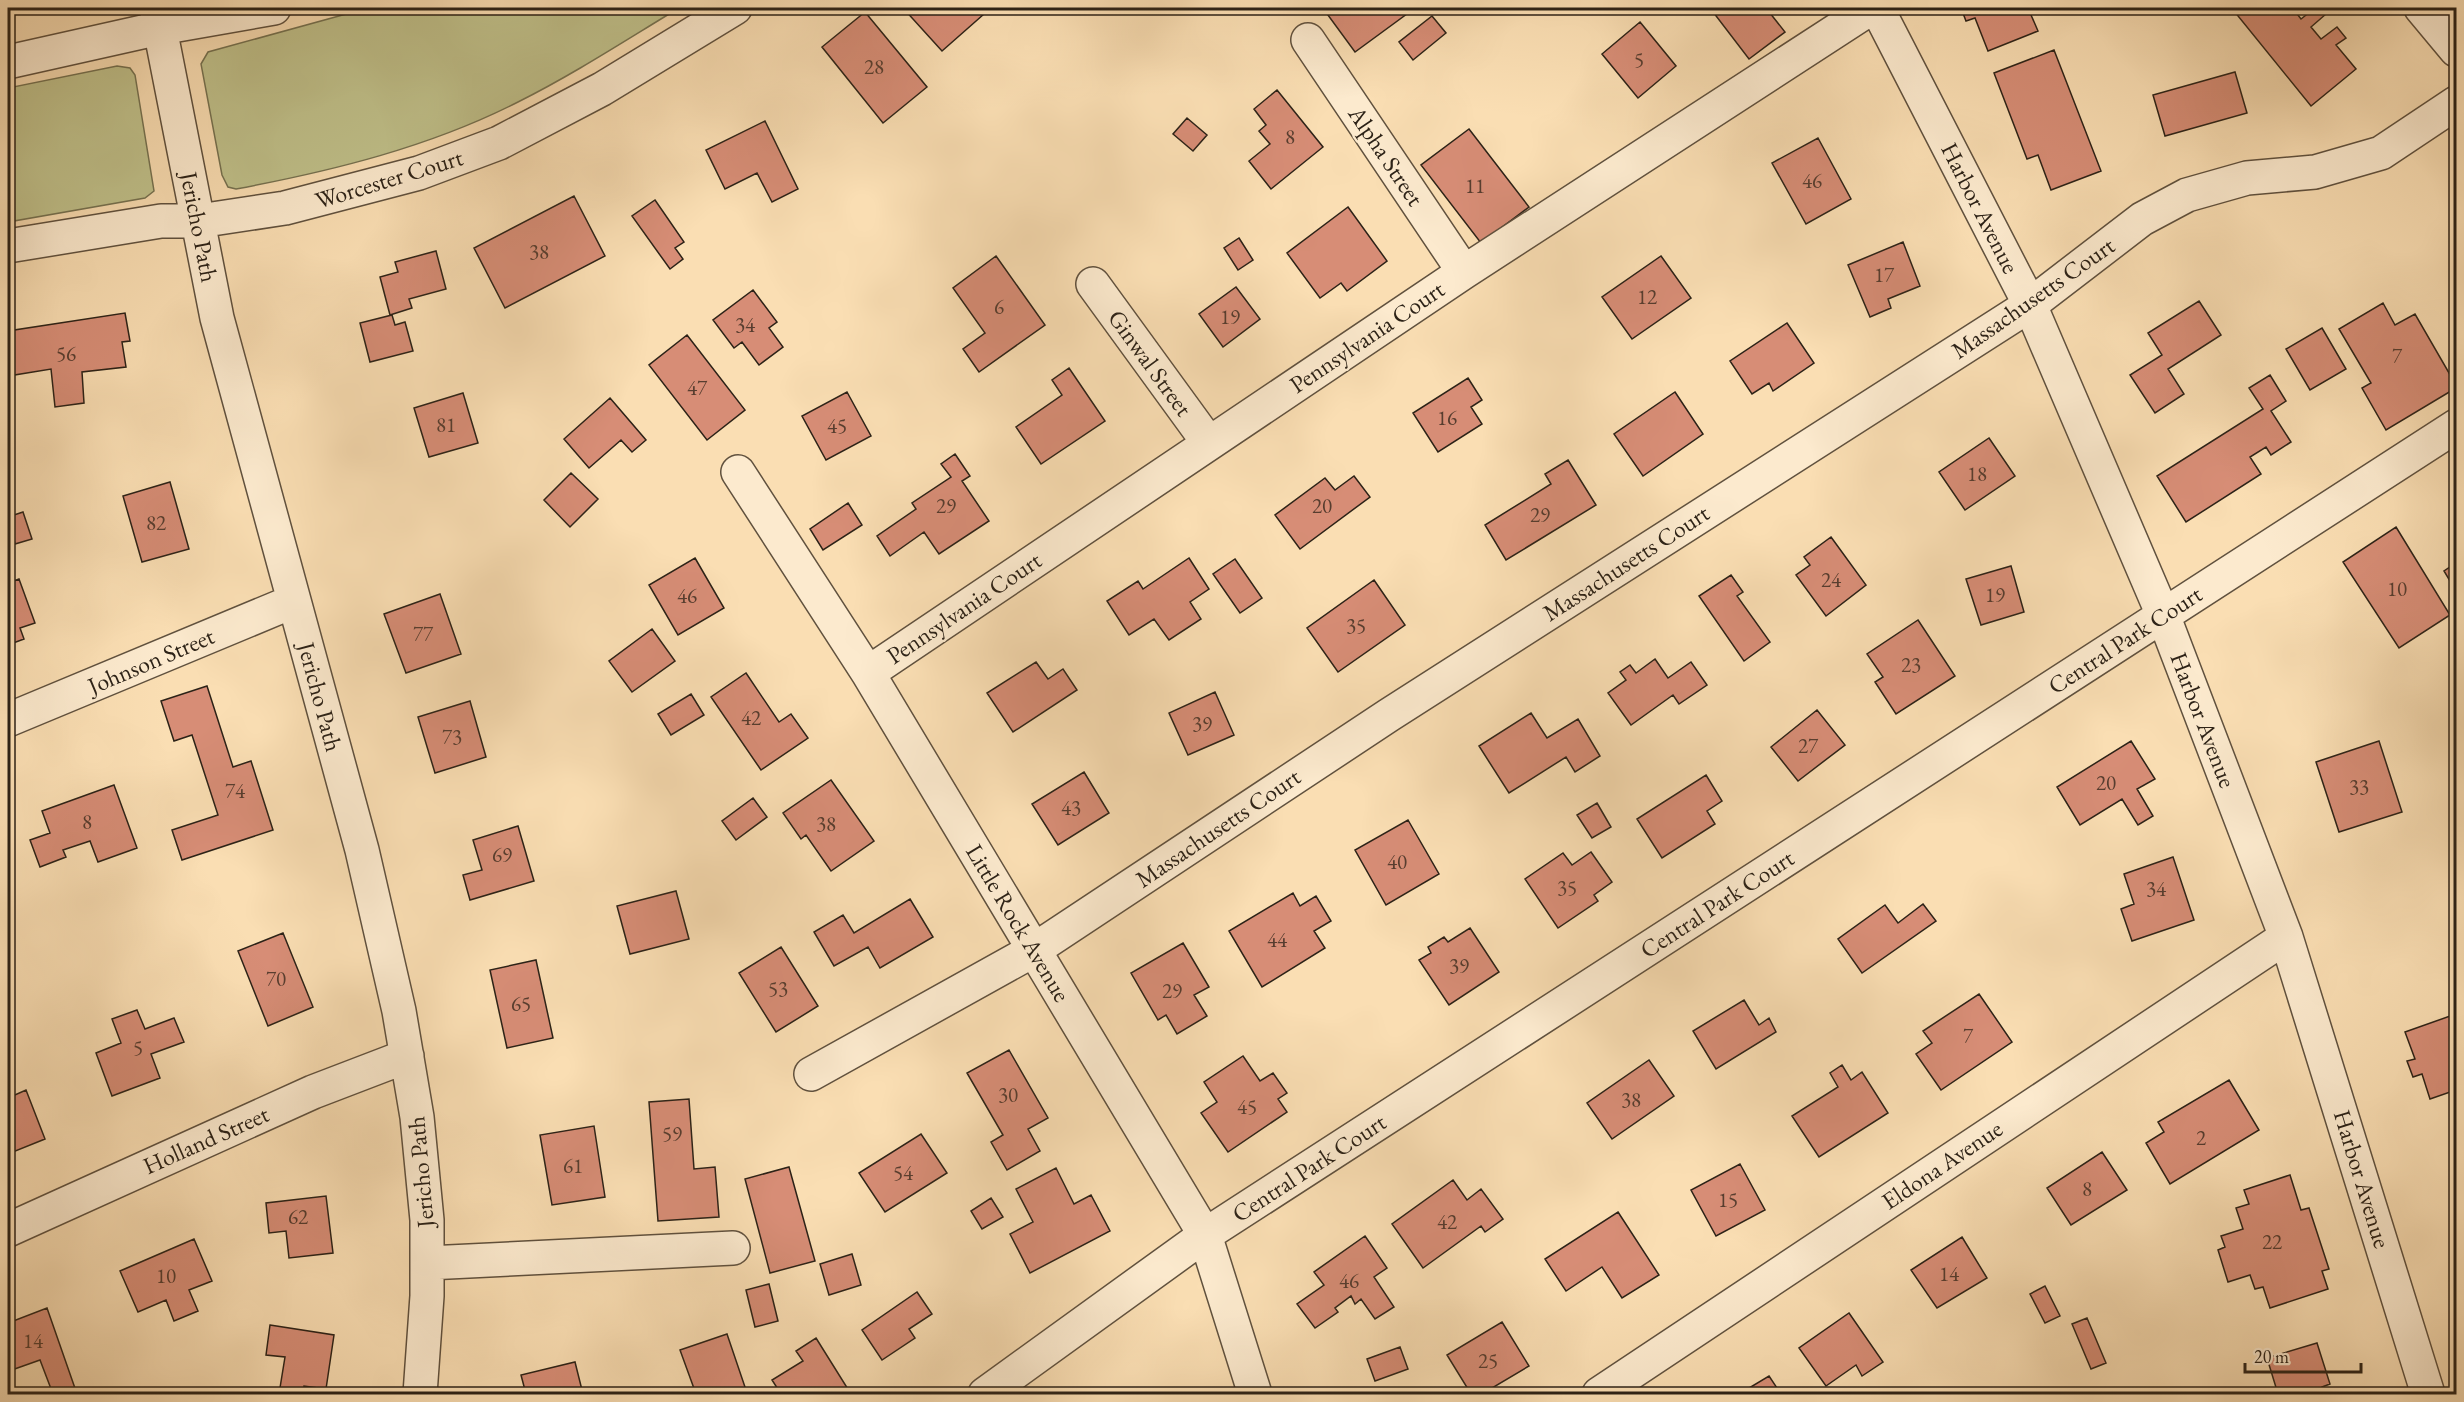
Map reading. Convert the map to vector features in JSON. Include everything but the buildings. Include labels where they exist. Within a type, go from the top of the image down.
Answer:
[{"type":"street","points":[[8,62],[158,18],[274,8]]},
{"type":"street","name":"Worcester Court","points":[[8,246],[161,221],[199,221],[285,208],[354,192],[419,173],[499,143],[602,89],[735,8]]},
{"type":"street","name":"Pennsylvania Court","points":[[868,673],[1208,442],[1464,272],[1871,8]]},
{"type":"street","name":"Harbor Avenue","points":[[1877,8],[2030,305],[2163,615],[2286,937],[2428,1395]]},
{"type":"street","points":[[2421,8],[2457,50]]},
{"type":"street","name":"Jericho Path","points":[[158,18],[217,318],[364,860],[391,969],[417,1117],[427,1220],[428,1263],[420,1395]]},
{"type":"street","name":"Alpha Street","points":[[1308,40],[1464,272]]},
{"type":"street","name":"Massachusetts Court","points":[[811,1074],[1034,950],[1389,715],[2030,305],[2142,219],[2187,195],[2247,178],[2314,172],[2381,153],[2457,103]]},
{"type":"street","name":"Ginwal Street","points":[[1093,284],[1208,442]]},
{"type":"street","name":"Central Park Court","points":[[986,1395],[1205,1235],[2457,426]]},
{"type":"street","name":"Little Rock Avenue","points":[[738,472],[868,673],[1205,1235],[1255,1395]]},
{"type":"street","name":"Johnson Street","points":[[8,720],[294,601]]},
{"type":"street","name":"Eldona Avenue","points":[[1599,1395],[2286,937]]},
{"type":"street","name":"Holland Street","points":[[8,1230],[313,1092],[407,1056]]},
{"type":"street","points":[[428,1263],[733,1248]]},
{"type":"green space","points":[[368,8],[679,8],[539,91],[485,118],[450,132],[380,156],[308,174],[236,189],[228,187],[222,175],[201,64],[208,52]]},
{"type":"green space","points":[[117,66],[130,68],[135,75],[154,191],[145,198],[8,222],[8,88]]}]
